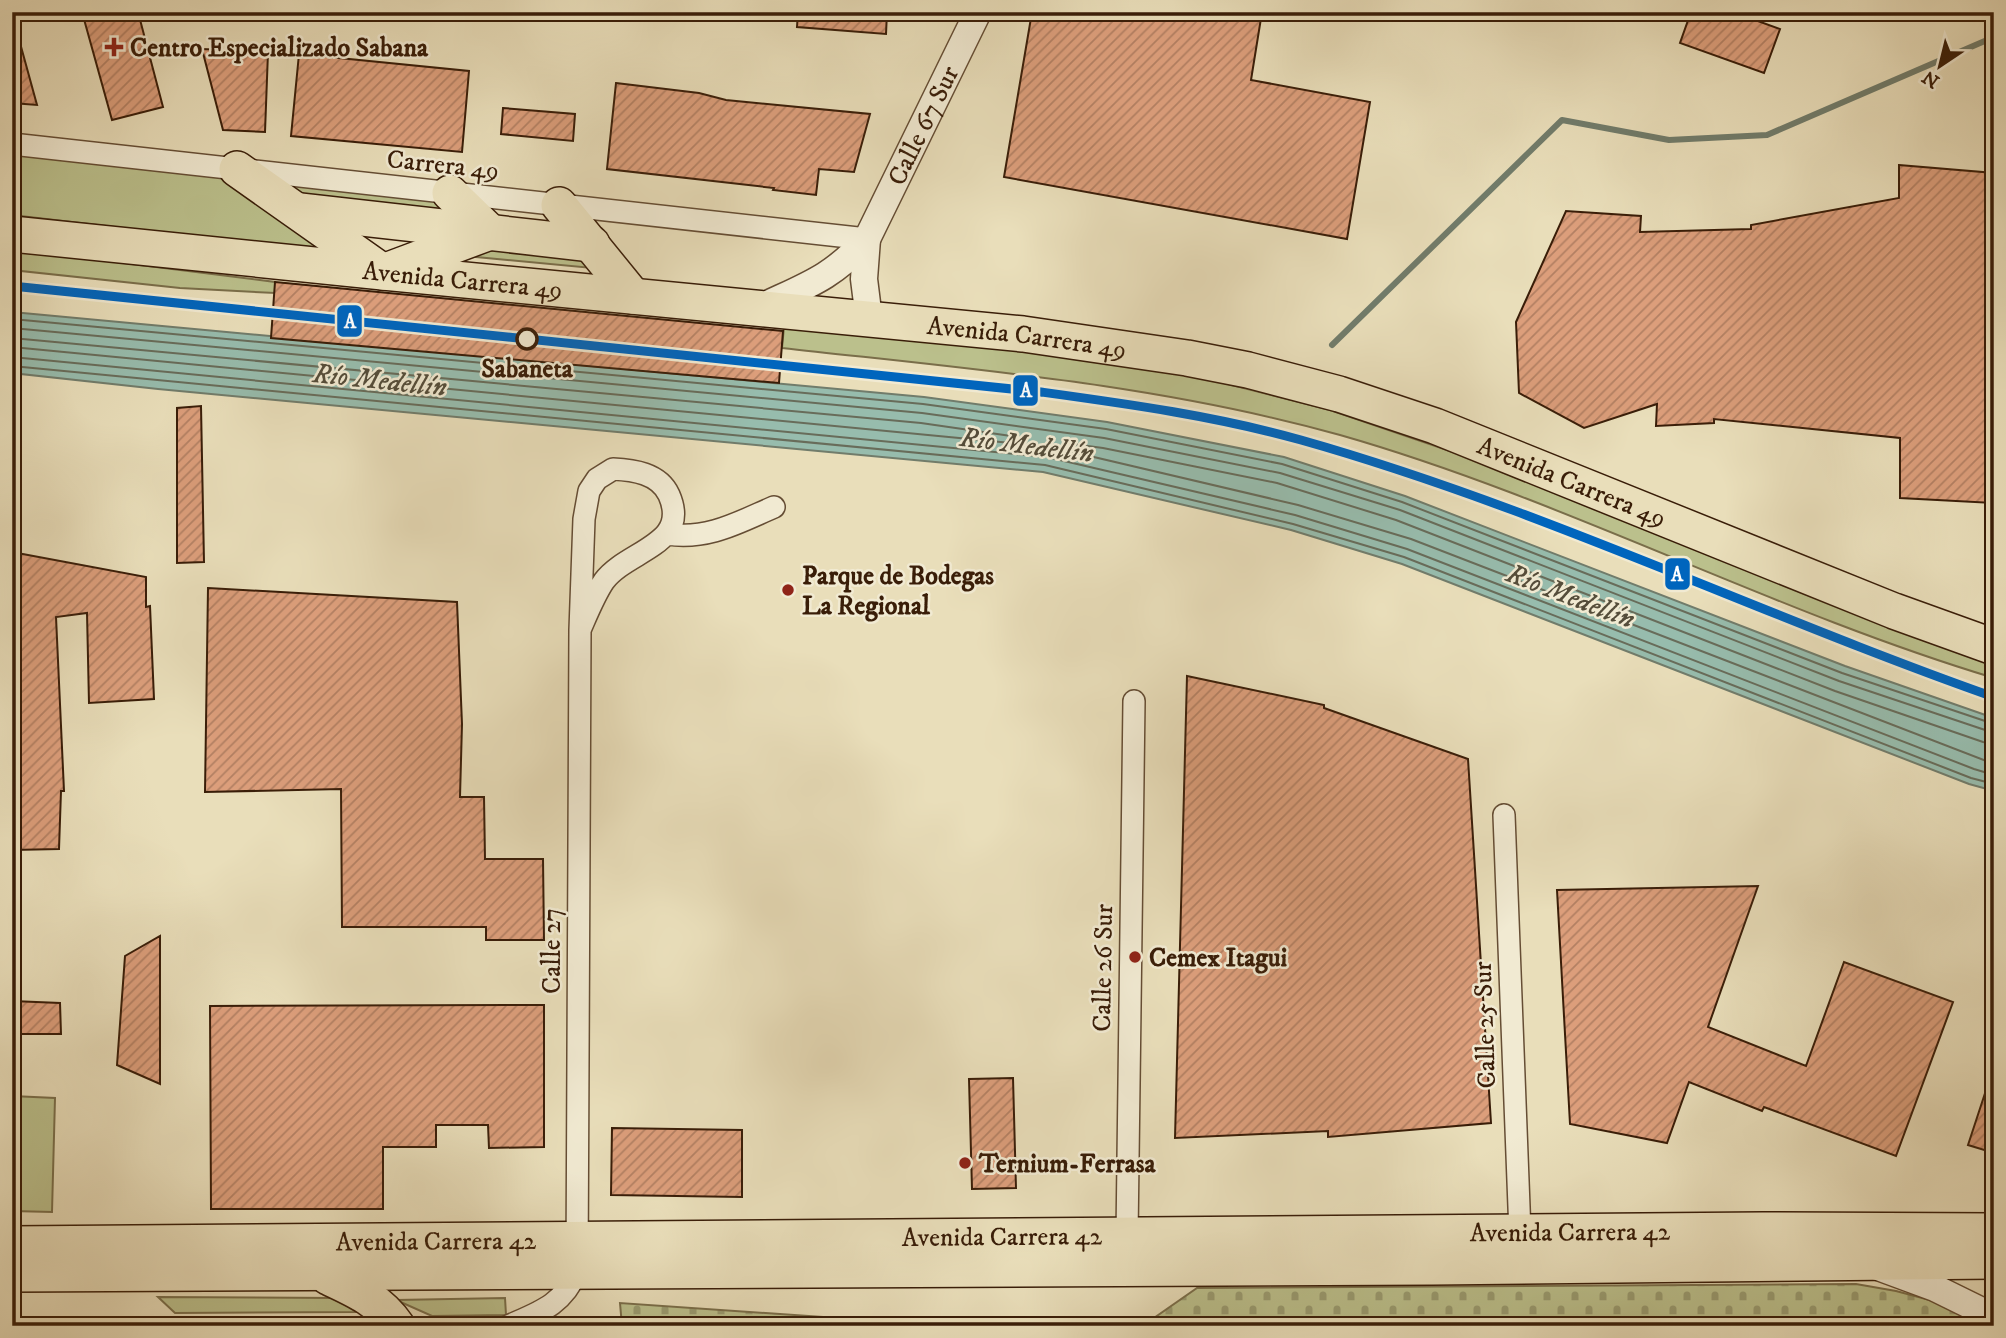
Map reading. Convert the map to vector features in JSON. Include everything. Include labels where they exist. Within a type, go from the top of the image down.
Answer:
[{"type":"highway","points":[[237,169],[383,272],[490,232]]},
{"type":"highway","points":[[450,193],[490,232]]},
{"type":"highway","points":[[559,205],[633,296]]},
{"type":"highway","points":[[296,211],[592,244]]},
{"type":"highway","name":"Avenida Carrera 49","points":[[12,234],[1023,334],[1132,349],[1248,370],[1339,394],[1435,426],[1894,611],[1994,647]]},
{"type":"highway","name":"Avenida Carrera 42","points":[[12,1274],[318,1273],[577,1255],[1127,1236],[1763,1230],[1994,1231]]},
{"type":"highway","points":[[1328,1234],[1432,1267]]},
{"type":"highway","name":"Avenida Carrera 42","points":[[12,1244],[1432,1267],[1994,1261]]},
{"type":"highway","points":[[318,1273],[373,1299],[397,1326]]},
{"type":"street","name":"Calle 67 Sur","points":[[758,308],[823,279],[838,269],[867,239],[978,12]]},
{"type":"street","name":"Carrera 49","points":[[12,144],[867,239]]},
{"type":"street","name":"Calle 67 Sur","points":[[867,239],[864,279],[869,319]]},
{"type":"street","name":"Calle 27","points":[[577,1255],[580,630],[584,519],[589,491],[597,479],[613,469],[635,470],[649,476],[667,491],[674,508],[673,522],[667,534],[655,545],[616,568],[604,582],[580,630]]},
{"type":"street","points":[[667,534],[683,537],[712,533],[774,508]]},
{"type":"street","name":"Calle 26 Sur","points":[[1127,1236],[1134,701]]},
{"type":"street","name":"Calle 25 Sur","points":[[1504,815],[1520,1233]]},
{"type":"street","points":[[508,1326],[556,1302],[571,1286],[577,1255]]},
{"type":"street","points":[[1867,1262],[1935,1288],[1994,1317]]},
{"type":"green space","points":[[12,152],[234,177],[336,253],[12,215]]},
{"type":"green space","points":[[275,176],[432,193],[452,215],[306,201]]},
{"type":"green space","points":[[495,242],[568,250],[592,268],[466,256]]},
{"type":"green space","points":[[12,249],[275,282],[275,293],[180,288],[12,270]]},
{"type":"green space","points":[[784,327],[1058,353],[1212,380],[1330,410],[1488,464],[1994,664],[1994,678],[1829,621],[1505,491],[1340,435],[1202,403],[1063,380],[782,348]]},
{"type":"green space","points":[[12,1096],[55,1098],[52,1212],[12,1211]]},
{"type":"green space","points":[[1856,1284],[1941,1303],[1988,1326],[622,1326],[620,1303],[924,1324],[1151,1320],[1197,1288]]},
{"type":"green space","points":[[158,1297],[337,1298],[358,1312],[175,1313]]},
{"type":"green space","points":[[505,1298],[506,1315],[432,1316],[396,1300]]},
{"type":"water","name":"Río Medellín","points":[[12,312],[924,397],[1107,422],[1284,457],[1405,496],[1845,666],[1994,718],[1994,791],[1969,784],[1402,564],[1291,530],[1043,472],[12,373]]},
{"type":"building","points":[[82,12],[138,12],[163,107],[112,120]]},
{"type":"building","points":[[798,12],[887,12],[886,34],[797,27]]},
{"type":"building","points":[[1032,12],[1262,12],[1251,80],[1370,102],[1347,239],[1004,177]]},
{"type":"building","points":[[1691,12],[1733,12],[1780,29],[1764,73],[1680,43]]},
{"type":"building","points":[[17,32],[37,105],[12,103],[12,33]]},
{"type":"building","points":[[202,49],[268,52],[265,132],[223,130]]},
{"type":"building","points":[[299,54],[469,71],[462,152],[291,136]]},
{"type":"building","points":[[616,83],[699,93],[726,100],[870,114],[854,172],[819,169],[816,195],[773,190],[774,188],[607,169]]},
{"type":"building","points":[[503,108],[575,114],[573,141],[501,134]]},
{"type":"building","points":[[1899,165],[1994,173],[1993,503],[1900,498],[1900,438],[1714,419],[1714,423],[1656,426],[1657,404],[1584,428],[1519,393],[1516,322],[1566,211],[1641,216],[1640,232],[1751,229],[1751,225],[1899,198]]},
{"type":"building","name":"Sabaneta","points":[[275,282],[783,331],[779,383],[271,338]]},
{"type":"building","points":[[201,406],[204,562],[177,563],[177,408]]},
{"type":"building","points":[[12,552],[146,577],[154,699],[89,703],[87,613],[56,617],[64,791],[61,791],[59,849],[12,850]]},
{"type":"building","points":[[208,588],[457,602],[462,724],[460,797],[484,797],[485,859],[543,859],[544,940],[486,940],[486,927],[342,927],[341,789],[205,792]]},
{"type":"building","points":[[1187,676],[1324,705],[1324,708],[1468,759],[1491,1123],[1328,1137],[1328,1131],[1175,1138]]},
{"type":"building","points":[[1758,886],[1708,1027],[1806,1066],[1844,962],[1953,1002],[1896,1156],[1764,1107],[1762,1111],[1689,1082],[1667,1143],[1570,1124],[1557,890]]},
{"type":"building","points":[[160,936],[160,1084],[117,1065],[125,956]]},
{"type":"building","points":[[12,1001],[60,1003],[61,1034],[12,1034]]},
{"type":"building","points":[[544,1005],[544,1147],[489,1148],[488,1125],[436,1125],[436,1147],[383,1147],[383,1209],[211,1209],[210,1006]]},
{"type":"building","points":[[1991,1075],[1994,1076],[1994,1153],[1968,1145]]},
{"type":"building","points":[[1013,1078],[1016,1188],[972,1189],[969,1079]]},
{"type":"building","points":[[612,1128],[742,1130],[742,1197],[611,1195]]},
{"type":"waterway","points":[[1332,345],[1562,120],[1669,140],[1767,135],[1994,37]]},
{"type":"transit line","name":"A","points":[[12,286],[1041,392],[1204,417],[1301,440],[1476,497],[1994,697]]},
{"type":"place","name":"Centro Especializado Sabana","points":[[114,47]]},
{"type":"place","name":"Sabaneta","points":[[527,339]]},
{"type":"place","name":"Parque de Bodegas La Regional","points":[[788,590]]},
{"type":"place","name":"Cemex Itagui","points":[[1135,957]]},
{"type":"place","name":"Ternium-Ferrasa","points":[[965,1163]]}]
